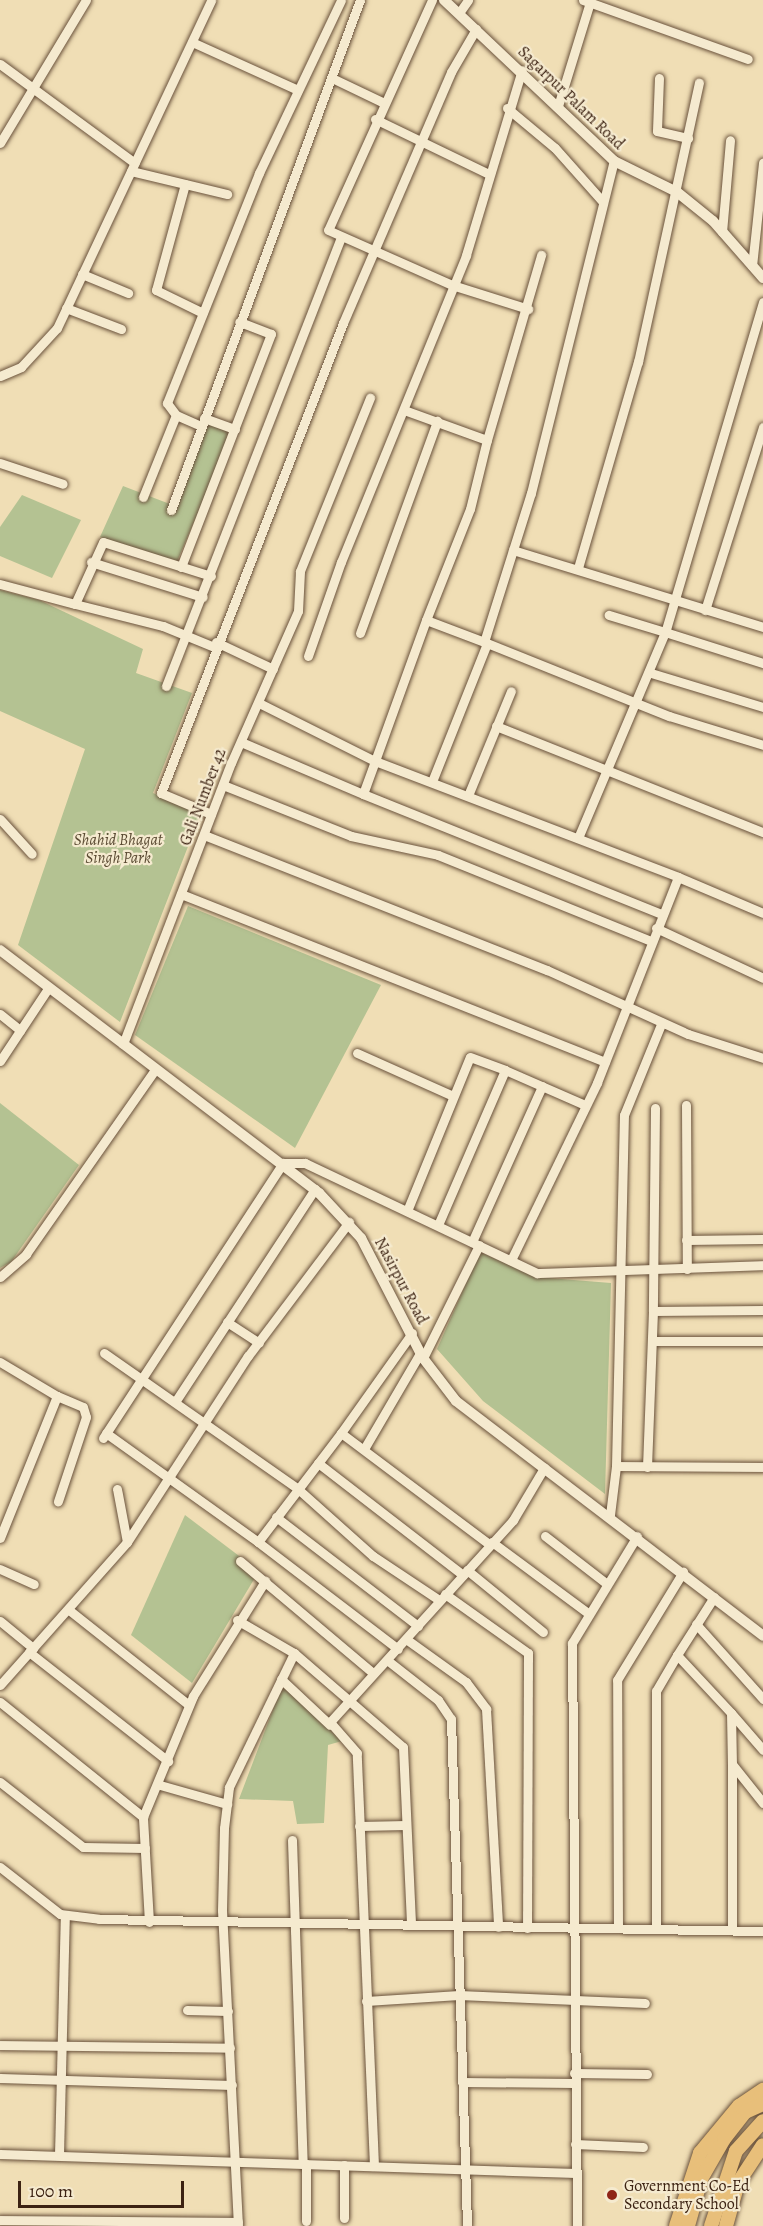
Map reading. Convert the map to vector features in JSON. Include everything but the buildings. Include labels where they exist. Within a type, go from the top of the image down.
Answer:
[{"type":"main road","points":[[676,2226],[700,2153],[739,2106],[763,2090]]},
{"type":"main road","points":[[688,2226],[701,2179],[724,2139],[745,2112],[763,2104]]},
{"type":"main road","points":[[711,2226],[736,2151],[763,2121]]},
{"type":"main road","points":[[726,2226],[738,2183],[763,2145]]},
{"type":"street","points":[[0,143],[86,0]]},
{"type":"street","points":[[0,376],[21,367],[47,342],[66,308],[211,0]]},
{"type":"street","points":[[235,429],[176,415],[167,403],[298,90],[341,0]]},
{"type":"street","points":[[171,510],[239,322],[334,79],[360,0]]},
{"type":"street","points":[[432,0],[382,102],[328,230],[340,239],[374,251],[452,285],[528,309]]},
{"type":"street","name":"Sagarpur Palam Road","points":[[444,0],[522,70],[614,161],[677,192],[722,232],[763,278]]},
{"type":"street","points":[[459,13],[468,0]]},
{"type":"street","points":[[558,106],[586,1],[601,3],[748,59]]},
{"type":"street","points":[[211,814],[161,793],[215,644],[374,251],[422,140],[476,29]]},
{"type":"street","points":[[192,42],[298,90]]},
{"type":"street","points":[[0,64],[133,167],[227,194]]},
{"type":"street","points":[[308,656],[452,285],[489,174],[507,108],[522,70]]},
{"type":"street","points":[[659,78],[657,132],[688,138]]},
{"type":"street","points":[[334,79],[382,102]]},
{"type":"street","points":[[578,568],[638,362],[699,83]]},
{"type":"street","points":[[507,108],[555,148],[602,201]]},
{"type":"street","points":[[375,118],[489,174]]},
{"type":"street","points":[[722,232],[730,140]]},
{"type":"street","points":[[433,779],[486,643],[559,389],[602,201],[614,161]]},
{"type":"street","points":[[752,266],[763,163]]},
{"type":"street","points":[[186,184],[156,290],[203,313]]},
{"type":"street","points":[[166,686],[203,597],[340,239]]},
{"type":"street","points":[[363,794],[426,620],[470,509],[487,440],[528,309],[542,255]]},
{"type":"street","points":[[82,274],[128,293]]},
{"type":"street","points":[[578,838],[651,673],[675,600],[763,302]]},
{"type":"street","points":[[66,308],[121,329]]},
{"type":"street","points":[[181,567],[271,334],[239,322]]},
{"type":"street","name":"Gali Number 42","points":[[123,1044],[211,814],[290,631],[301,602],[300,571],[370,398]]},
{"type":"street","points":[[404,410],[487,440]]},
{"type":"street","points":[[143,497],[176,415]]},
{"type":"street","points":[[360,633],[437,421]]},
{"type":"street","points":[[705,610],[763,427]]},
{"type":"street","points":[[0,463],[63,484]]},
{"type":"street","points":[[75,604],[91,562],[102,542],[211,576]]},
{"type":"street","points":[[513,550],[578,568],[763,627]]},
{"type":"street","points":[[91,562],[203,597]]},
{"type":"street","points":[[0,584],[187,635],[215,644],[273,669]]},
{"type":"street","points":[[609,615],[763,663]]},
{"type":"street","points":[[426,620],[639,704],[763,745]]},
{"type":"street","points":[[651,673],[763,706]]},
{"type":"street","points":[[469,793],[511,691]]},
{"type":"street","points":[[259,703],[375,760],[469,793],[763,913]]},
{"type":"street","points":[[496,726],[763,832]]},
{"type":"street","points":[[241,742],[363,794],[662,914]]},
{"type":"street","points":[[223,785],[351,836],[438,855],[651,941]]},
{"type":"street","points":[[0,819],[32,854]]},
{"type":"street","points":[[204,835],[626,1005],[662,1022],[763,1058]]},
{"type":"street","points":[[511,1260],[605,1062],[678,877]]},
{"type":"street","points":[[181,894],[605,1062]]},
{"type":"street","points":[[657,928],[763,978]]},
{"type":"street","name":"Nasirpur Road","points":[[0,950],[47,990],[123,1044],[315,1189],[349,1222],[422,1355],[456,1401],[610,1515],[763,1636]]},
{"type":"street","points":[[1,1057],[47,990]]},
{"type":"street","points":[[0,1014],[20,1030]]},
{"type":"street","points":[[610,1515],[616,1466],[618,1272],[624,1115],[662,1022]]},
{"type":"street","points":[[357,1053],[453,1096]]},
{"type":"street","points":[[407,1211],[471,1056],[585,1105]]},
{"type":"street","points":[[0,1277],[26,1254],[155,1070]]},
{"type":"street","points":[[438,1226],[505,1070]]},
{"type":"street","points":[[364,1449],[422,1355],[475,1244],[542,1086]]},
{"type":"street","points":[[686,1105],[687,1269]]},
{"type":"street","points":[[647,1467],[655,1271],[655,1108]]},
{"type":"street","points":[[398,1649],[258,1542],[104,1435],[283,1163],[305,1163],[537,1273],[655,1271],[763,1265]]},
{"type":"street","points":[[175,1402],[315,1189]]},
{"type":"street","points":[[0,1685],[4,1674],[31,1651],[127,1542],[204,1422],[259,1343],[349,1222]]},
{"type":"street","points":[[686,1240],[763,1239]]},
{"type":"street","points":[[653,1311],[763,1310]]},
{"type":"street","points":[[227,1322],[259,1343]]},
{"type":"street","points":[[258,1542],[341,1433],[411,1333]]},
{"type":"street","points":[[653,1341],[763,1341]]},
{"type":"street","points":[[104,1353],[298,1489],[373,1556],[442,1597],[528,1653],[527,1928]]},
{"type":"street","points":[[0,1362],[57,1396],[83,1407],[86,1417],[58,1501]]},
{"type":"street","points":[[0,1538],[57,1396]]},
{"type":"street","points":[[341,1433],[588,1613]]},
{"type":"street","points":[[318,1462],[543,1632]]},
{"type":"street","points":[[616,1466],[763,1467]]},
{"type":"street","points":[[330,1725],[349,1699],[398,1649],[491,1543],[544,1468]]},
{"type":"street","points":[[117,1489],[127,1542]]},
{"type":"street","points":[[276,1518],[418,1626]]},
{"type":"street","points":[[545,1536],[607,1584]]},
{"type":"street","points":[[577,2226],[572,1929],[572,1643],[588,1613],[637,1536]]},
{"type":"street","points":[[240,1561],[373,1673]]},
{"type":"street","points":[[0,1569],[34,1584]]},
{"type":"street","points":[[618,1928],[617,1680],[683,1572]]},
{"type":"street","points":[[149,1922],[143,1817],[160,1785],[189,1704],[237,1620],[265,1581]]},
{"type":"street","points":[[656,1928],[656,1690],[714,1597]]},
{"type":"street","points":[[69,1610],[189,1704]]},
{"type":"street","points":[[237,1620],[294,1653],[402,1747],[411,1923]]},
{"type":"street","points":[[0,1621],[31,1651],[168,1761]]},
{"type":"street","points":[[696,1624],[763,1699]]},
{"type":"street","points":[[406,1639],[466,1682],[486,1709],[498,1927]]},
{"type":"street","points":[[0,2220],[238,2224],[237,2162],[224,1923],[227,1804],[229,1787],[294,1653]]},
{"type":"street","points":[[677,1654],[763,1750]]},
{"type":"street","points":[[387,1660],[438,1700],[451,1719],[462,2082],[462,2171],[467,2226]]},
{"type":"street","points":[[281,1680],[357,1753],[374,2166]]},
{"type":"street","points":[[0,1702],[143,1817]]},
{"type":"street","points":[[731,1713],[732,1928]]},
{"type":"street","points":[[732,1764],[763,1803]]},
{"type":"street","points":[[0,1782],[83,1847],[145,1848]]},
{"type":"street","points":[[160,1785],[227,1804]]},
{"type":"street","points":[[359,1826],[406,1825]]},
{"type":"street","points":[[292,1840],[306,2221]]},
{"type":"street","points":[[0,1867],[65,1915],[149,1922],[296,1923],[363,1927],[411,1923],[457,1923],[527,1928],[732,1928],[763,1931]]},
{"type":"street","points":[[59,2155],[65,1915]]},
{"type":"street","points":[[366,2001],[459,1995],[645,2004]]},
{"type":"street","points":[[188,2010],[228,2011]]},
{"type":"street","points":[[0,2045],[230,2049]]},
{"type":"street","points":[[462,2082],[647,2074]]},
{"type":"street","points":[[0,2078],[232,2085]]},
{"type":"street","points":[[575,2144],[643,2147]]},
{"type":"street","points":[[0,2154],[576,2173]]},
{"type":"street","points":[[344,2165],[344,2218]]},
{"type":"green space","points":[[205,421],[233,430],[176,564],[100,537],[123,486],[175,506]]},
{"type":"green space","points":[[22,495],[81,520],[52,578],[0,556],[0,527]]},
{"type":"green space","name":"Shahid Bhagat Singh Park","points":[[0,590],[39,600],[143,649],[136,673],[192,693],[153,793],[201,813],[120,1022],[18,945],[85,749],[0,711]]},
{"type":"green space","name":"Shahid Bhagat Singh Park","points":[[188,906],[381,985],[295,1148],[135,1035]]},
{"type":"green space","points":[[0,1103],[79,1165],[11,1262],[0,1268]]},
{"type":"green space","points":[[480,1252],[536,1277],[611,1283],[605,1494],[483,1401],[437,1349]]},
{"type":"green space","points":[[185,1515],[259,1571],[192,1683],[131,1635]]},
{"type":"green space","points":[[282,1686],[342,1741],[328,1745],[324,1823],[297,1824],[293,1801],[239,1799]]},
{"type":"place","name":"Government Co-Ed Secondary School","points":[[612,2195]]}]
